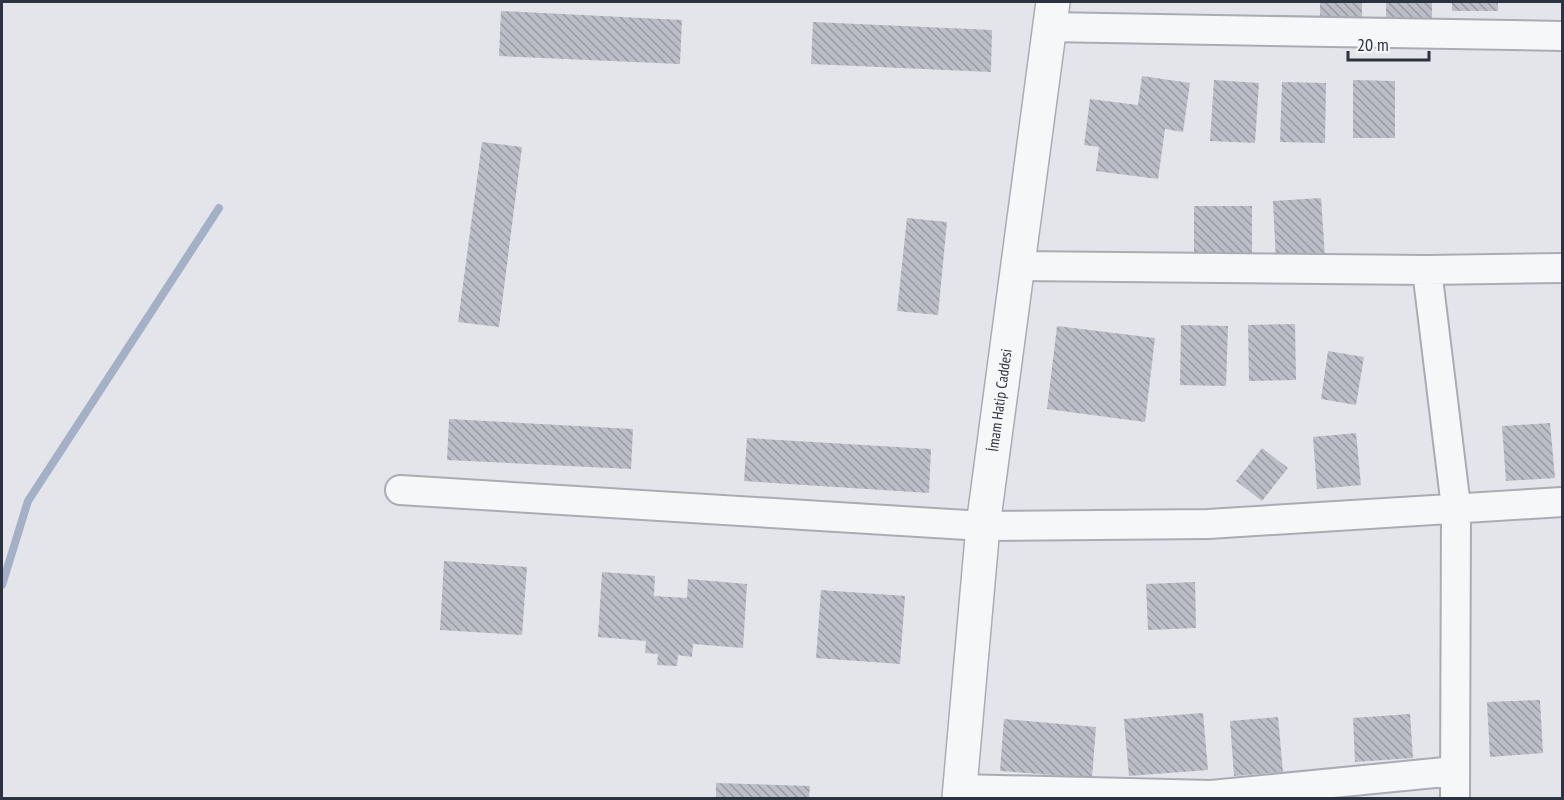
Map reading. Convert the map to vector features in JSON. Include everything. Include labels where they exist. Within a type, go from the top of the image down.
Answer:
[{"type":"street","points":[[1051,14],[1563,36]]},
{"type":"street","name":"İmam Hatip Caddesi","points":[[960,794],[983,526],[1051,14]]},
{"type":"street","points":[[1018,266],[1428,270],[1563,268]]},
{"type":"street","points":[[960,794],[1212,797],[1455,784],[1456,507],[1428,270]]},
{"type":"street","points":[[400,490],[983,526],[1208,524],[1563,502]]},
{"type":"building","points":[[1320,2],[1362,2],[1362,18],[1320,18]]},
{"type":"building","points":[[1386,2],[1432,2],[1432,22],[1386,22]]},
{"type":"building","points":[[1452,2],[1498,2],[1498,11],[1452,11]]},
{"type":"building","points":[[501,11],[682,20],[680,64],[499,56]]},
{"type":"building","points":[[813,22],[992,30],[991,72],[811,64]]},
{"type":"building","points":[[1142,76],[1190,83],[1183,132],[1165,129],[1158,179],[1096,171],[1099,147],[1084,145],[1090,99],[1138,105]]},
{"type":"building","points":[[1214,80],[1259,83],[1255,143],[1210,141]]},
{"type":"building","points":[[1353,80],[1395,81],[1395,138],[1353,138]]},
{"type":"building","points":[[1282,82],[1326,83],[1325,143],[1280,142]]},
{"type":"building","points":[[482,142],[522,147],[499,327],[458,322]]},
{"type":"building","points":[[1321,198],[1325,257],[1276,260],[1273,201]]},
{"type":"building","points":[[1194,206],[1252,206],[1252,255],[1194,255]]},
{"type":"building","points":[[907,218],[947,222],[938,315],[897,311]]},
{"type":"building","points":[[1295,324],[1296,380],[1249,381],[1248,325]]},
{"type":"building","points":[[1181,325],[1228,326],[1226,386],[1180,385]]},
{"type":"building","points":[[1057,326],[1155,338],[1145,422],[1047,409]]},
{"type":"building","points":[[1328,351],[1364,357],[1356,405],[1321,399]]},
{"type":"building","points":[[449,419],[633,429],[631,469],[447,460]]},
{"type":"building","points":[[1550,423],[1555,478],[1506,481],[1502,426]]},
{"type":"building","points":[[1356,433],[1361,485],[1317,489],[1313,437]]},
{"type":"building","points":[[747,438],[931,449],[929,493],[744,481]]},
{"type":"building","points":[[1262,448],[1288,468],[1262,501],[1236,481]]},
{"type":"building","points":[[444,561],[527,567],[522,635],[440,630]]},
{"type":"building","points":[[602,572],[655,576],[654,596],[687,598],[688,579],[747,584],[743,648],[693,644],[692,657],[678,655],[677,666],[657,665],[658,654],[645,653],[646,641],[598,637]]},
{"type":"building","points":[[1195,582],[1196,628],[1148,630],[1146,584]]},
{"type":"building","points":[[821,590],[905,596],[900,664],[816,658]]},
{"type":"building","points":[[1540,700],[1543,753],[1490,757],[1487,702]]},
{"type":"building","points":[[1203,713],[1208,770],[1129,776],[1124,719]]},
{"type":"building","points":[[1410,714],[1413,758],[1355,762],[1353,718]]},
{"type":"building","points":[[1278,717],[1283,772],[1234,776],[1230,721]]},
{"type":"building","points":[[1004,719],[1096,727],[1092,778],[1000,771]]},
{"type":"building","points":[[716,783],[810,786],[809,798],[716,798]]},
{"type":"waterway","points":[[2,585],[28,501],[219,208]]}]
